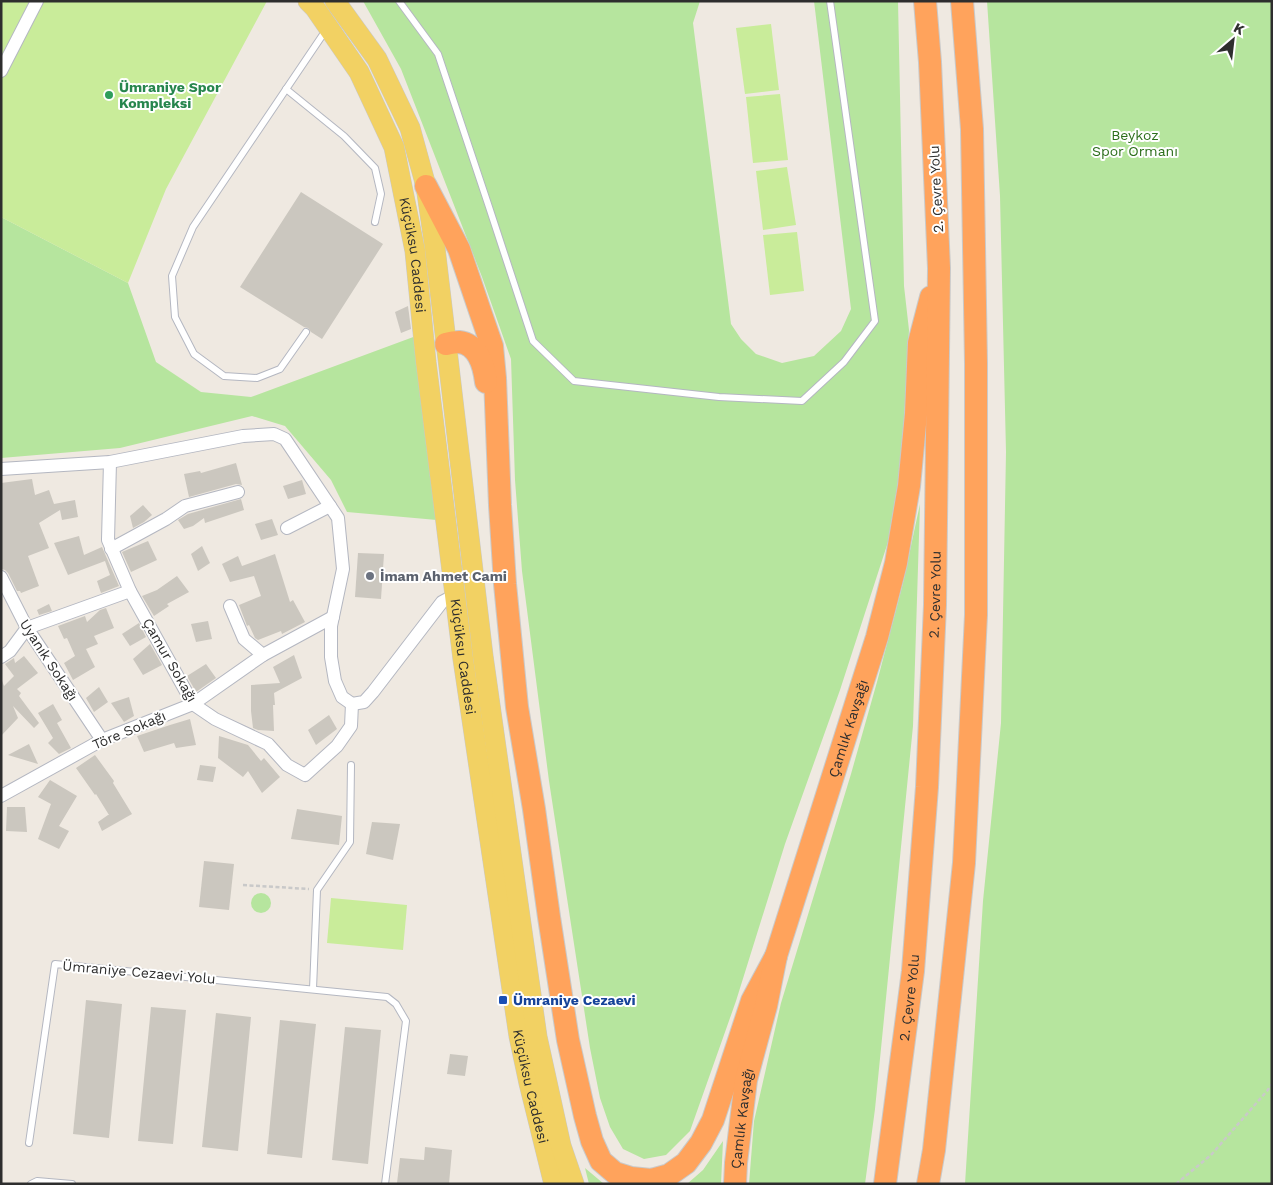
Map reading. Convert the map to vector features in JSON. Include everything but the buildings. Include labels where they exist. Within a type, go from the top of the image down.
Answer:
[{"type":"highway","name":"2. Çevre Yolu","points":[[885,1184],[913,971],[927,787],[936,605],[939,268],[930,62],[925,1]]},
{"type":"highway","points":[[928,1184],[934,1150],[964,863],[976,614],[976,363],[973,139],[962,1]]},
{"type":"highway","points":[[426,186],[459,249],[492,346],[505,584],[517,707],[534,808],[568,1040],[584,1116],[592,1141],[601,1161],[615,1173],[631,1178],[652,1180],[669,1175],[686,1163],[701,1143],[713,1120],[752,1001],[776,956]]},
{"type":"highway","name":"Çamlık Kavşağı","points":[[735,1184],[746,1080],[766,1006],[776,956],[877,637],[896,563],[910,486],[919,343],[939,268]]},
{"type":"highway","points":[[446,344],[459,342],[472,347],[479,356],[485,374],[500,505]]},
{"type":"highway","points":[[934,1150],[934,1184]]},
{"type":"main road","name":"Küçüksu Caddesi","points":[[308,1],[328,26],[359,72],[394,146],[415,251],[426,362],[463,659],[517,1026],[554,1184]]},
{"type":"main road","name":"Küçüksu Caddesi","points":[[338,6],[377,59],[410,128],[426,186],[483,656],[537,1037],[561,1146],[574,1184]]},
{"type":"main road","points":[[328,26],[338,6]]},
{"type":"main road","points":[[426,362],[446,344]]},
{"type":"main road","points":[[455,594],[475,591]]},
{"type":"main road","points":[[529,1083],[524,1097],[542,1184]]},
{"type":"street","points":[[1,72],[37,1]]},
{"type":"street","points":[[1,469],[110,462],[244,436],[274,434],[285,439],[338,518],[343,569],[331,626],[331,657],[335,681],[342,698],[352,704],[364,702],[442,602],[455,594]]},
{"type":"street","name":"Çamur Sokağı","points":[[110,462],[108,540],[111,549],[130,591],[193,704],[215,718],[268,744],[287,764],[305,775],[337,746],[351,726],[352,704]]},
{"type":"street","points":[[111,549],[166,520],[186,506],[238,492]]},
{"type":"street","points":[[288,528],[330,506]]},
{"type":"street","name":"Uyanık Sokağı","points":[[1,577],[27,628],[102,740]]},
{"type":"street","points":[[1,657],[10,651],[27,628],[130,591]]},
{"type":"street","points":[[230,606],[244,639],[263,655]]},
{"type":"street","name":"Töre Sokağı","points":[[1,796],[102,740],[193,704],[263,655],[333,617]]},
{"type":"lane","points":[[399,1],[438,54],[533,341],[574,381],[719,396],[802,401],[844,362],[874,322],[830,1]]},
{"type":"lane","points":[[306,332],[280,369],[257,378],[224,376],[194,354],[175,317],[172,276],[193,227],[328,26]]},
{"type":"lane","points":[[286,89],[344,136],[374,168],[381,194],[375,222]]},
{"type":"lane","points":[[313,989],[317,890],[350,842],[351,765]]},
{"type":"lane","name":"Ümraniye Cezaevi Yolu","points":[[29,1144],[55,964],[387,996],[396,1004],[406,1021],[385,1184]]},
{"type":"lane","points":[[31,1184],[37,1181],[72,1184]]},
{"type":"path","points":[[243,885],[317,890]]},
{"type":"path","points":[[1176,1184],[1211,1154],[1272,1084]]},
{"type":"green space","name":"Ümraniye Spor Kompleksi","points":[[1,1],[267,1],[166,189],[128,283],[1,217]]},
{"type":"green space","points":[[363,1],[700,1],[693,23],[731,324],[741,339],[756,354],[782,363],[814,356],[841,331],[851,309],[814,1],[898,1],[904,286],[909,330],[902,459],[888,542],[840,690],[785,844],[736,1001],[690,1131],[666,1155],[644,1159],[623,1149],[610,1127],[600,1098],[590,1048],[549,781],[522,571],[515,480],[511,359],[482,277],[401,69]]},
{"type":"green space","name":"Beykoz Spor Ormanı","points":[[987,1],[1272,1],[1272,1184],[965,1184],[983,901],[1001,723],[1006,452],[1000,196]]},
{"type":"green space","points":[[771,24],[779,90],[745,94],[736,28]]},
{"type":"green space","points":[[780,94],[788,160],[753,163],[746,97]]},
{"type":"green space","points":[[787,167],[796,225],[763,230],[756,171]]},
{"type":"green space","points":[[1,217],[128,283],[156,362],[201,392],[251,397],[416,336],[437,520],[347,512],[331,480],[285,426],[252,416],[120,448],[1,458]]},
{"type":"green space","points":[[797,232],[804,291],[770,295],[763,235]]},
{"type":"green space","points":[[920,504],[913,726],[875,1109],[865,1184],[749,1184],[754,1121],[781,1003],[877,682],[903,583]]},
{"type":"green space","points":[[261,893],[268,896],[271,903],[268,910],[261,913],[254,910],[251,903],[254,896]]},
{"type":"green space","points":[[331,898],[407,905],[403,950],[327,943]]},
{"type":"green space","points":[[723,1141],[721,1184],[687,1184],[703,1170]]},
{"type":"green space","points":[[585,1168],[604,1184],[589,1184]]},
{"type":"place","name":"Ümraniye Spor Kompleksi","points":[[109,95]]},
{"type":"place","name":"İmam Ahmet Cami","points":[[370,576]]},
{"type":"place","name":"Ümraniye Cezaevi","points":[[503,1000]]}]
